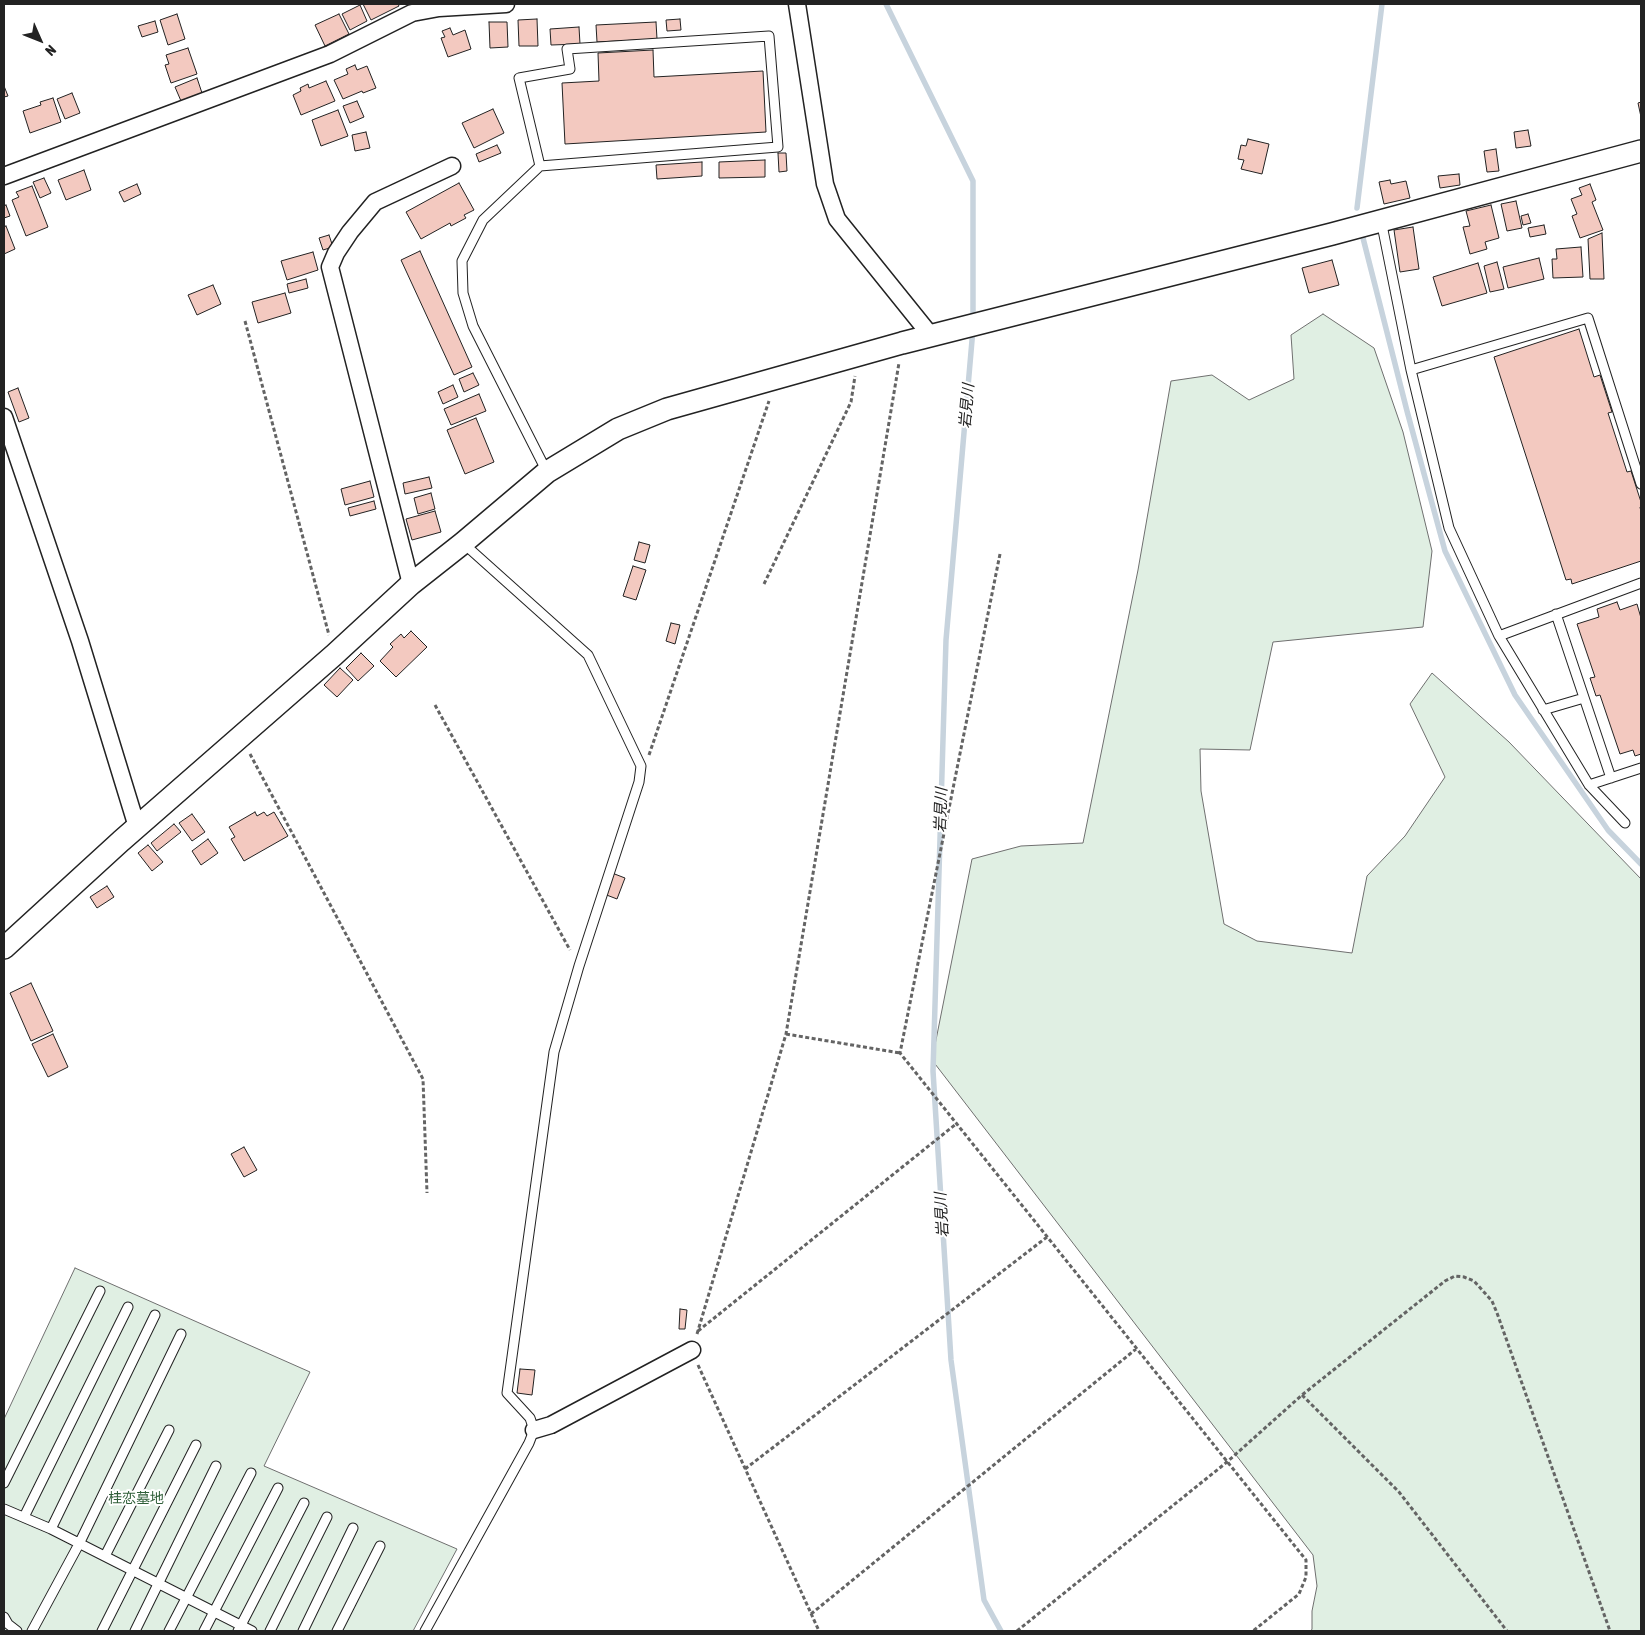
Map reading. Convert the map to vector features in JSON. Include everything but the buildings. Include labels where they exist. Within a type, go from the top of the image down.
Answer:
[{"type":"street","points":[[4,176],[330,54],[412,12],[439,8],[506,4]]},
{"type":"street","points":[[797,4],[825,184],[837,219],[932,337]]},
{"type":"street","points":[[4,948],[137,827],[334,655],[411,584],[547,472],[618,428],[667,409],[902,343],[932,337],[1332,234],[1641,150]]},
{"type":"street","points":[[411,584],[330,267],[336,253],[350,232],[375,202],[452,166]]},
{"type":"street","points":[[4,417],[80,641],[137,827]]},
{"type":"street","points":[[534,1430],[551,1425],[692,1350]]},
{"type":"lane","points":[[540,166],[519,78],[570,69],[567,50],[769,36],[778,147],[540,166],[483,220],[462,260],[463,293],[473,326],[547,472]]},
{"type":"lane","points":[[1381,220],[1411,370],[1449,528],[1499,636],[1590,785],[1624,823]]},
{"type":"lane","points":[[1411,370],[1588,318],[1641,484]]},
{"type":"lane","points":[[425,1631],[529,1443],[534,1430],[530,1418],[507,1393],[554,1052],[579,966],[639,782],[641,766],[588,655],[463,543]]},
{"type":"lane","points":[[1499,636],[1641,583]]},
{"type":"lane","points":[[1556,614],[1611,778]]},
{"type":"lane","points":[[1544,710],[1584,698]]},
{"type":"lane","points":[[1590,785],[1641,768]]},
{"type":"lane","points":[[4,1483],[100,1291]]},
{"type":"lane","points":[[24,1517],[128,1306]]},
{"type":"lane","points":[[51,1529],[155,1315]]},
{"type":"lane","points":[[32,1631],[79,1544],[182,1334]]},
{"type":"lane","points":[[105,1556],[169,1430]]},
{"type":"lane","points":[[102,1631],[196,1445]]},
{"type":"lane","points":[[135,1631],[216,1466]]},
{"type":"lane","points":[[168,1631],[251,1473]]},
{"type":"lane","points":[[204,1631],[278,1488]]},
{"type":"lane","points":[[239,1628],[304,1502]]},
{"type":"lane","points":[[4,1509],[51,1529],[186,1597],[239,1628],[252,1631]]},
{"type":"lane","points":[[270,1631],[327,1517]]},
{"type":"lane","points":[[304,1631],[353,1528]]},
{"type":"lane","points":[[337,1631],[380,1546]]},
{"type":"lane","points":[[4,1617],[8,1624],[17,1631]]},
{"type":"path","points":[[245,321],[334,655]]},
{"type":"path","points":[[819,1631],[692,1350],[786,1034],[902,343]]},
{"type":"path","points":[[764,584],[851,402],[859,356]]},
{"type":"path","points":[[641,766],[651,752],[777,379]]},
{"type":"path","points":[[900,1053],[1000,554]]},
{"type":"path","points":[[435,705],[579,966]]},
{"type":"path","points":[[241,736],[423,1079],[426,1193]]},
{"type":"path","points":[[786,1034],[900,1053],[1306,1560],[1306,1577],[1300,1594],[1253,1631]]},
{"type":"path","points":[[697,1332],[956,1124]]},
{"type":"path","points":[[745,1468],[1046,1237]]},
{"type":"path","points":[[1017,1631],[1227,1462],[1302,1395],[1445,1281],[1455,1276],[1464,1277],[1474,1282],[1492,1301],[1610,1631]]},
{"type":"path","points":[[811,1614],[1136,1348]]},
{"type":"path","points":[[1302,1395],[1399,1492],[1507,1631]]},
{"type":"green space","points":[[1323,314],[1374,348],[1403,432],[1432,551],[1423,627],[1273,642],[1250,750],[1200,749],[1201,791],[1224,924],[1257,941],[1352,953],[1367,876],[1405,836],[1445,777],[1410,704],[1432,673],[1509,742],[1641,879],[1641,1631],[1311,1631],[1312,1611],[1317,1586],[1313,1555],[932,1060],[972,859],[1021,846],[1083,843],[1138,570],[1171,381],[1212,375],[1249,400],[1294,379],[1291,335]]},
{"type":"green space","name":"桂恋墓地","points":[[75,1268],[310,1372],[264,1466],[457,1549],[413,1631],[4,1631],[4,1419]]},
{"type":"waterway","name":"岩見川","points":[[886,4],[973,181],[973,320]]},
{"type":"waterway","points":[[1357,208],[1382,4]]},
{"type":"waterway","points":[[1363,238],[1445,551],[1515,695],[1608,830],[1641,864]]},
{"type":"waterway","name":"岩見川","points":[[973,329],[946,640],[933,1071],[951,1360],[984,1600],[1001,1631]]}]
